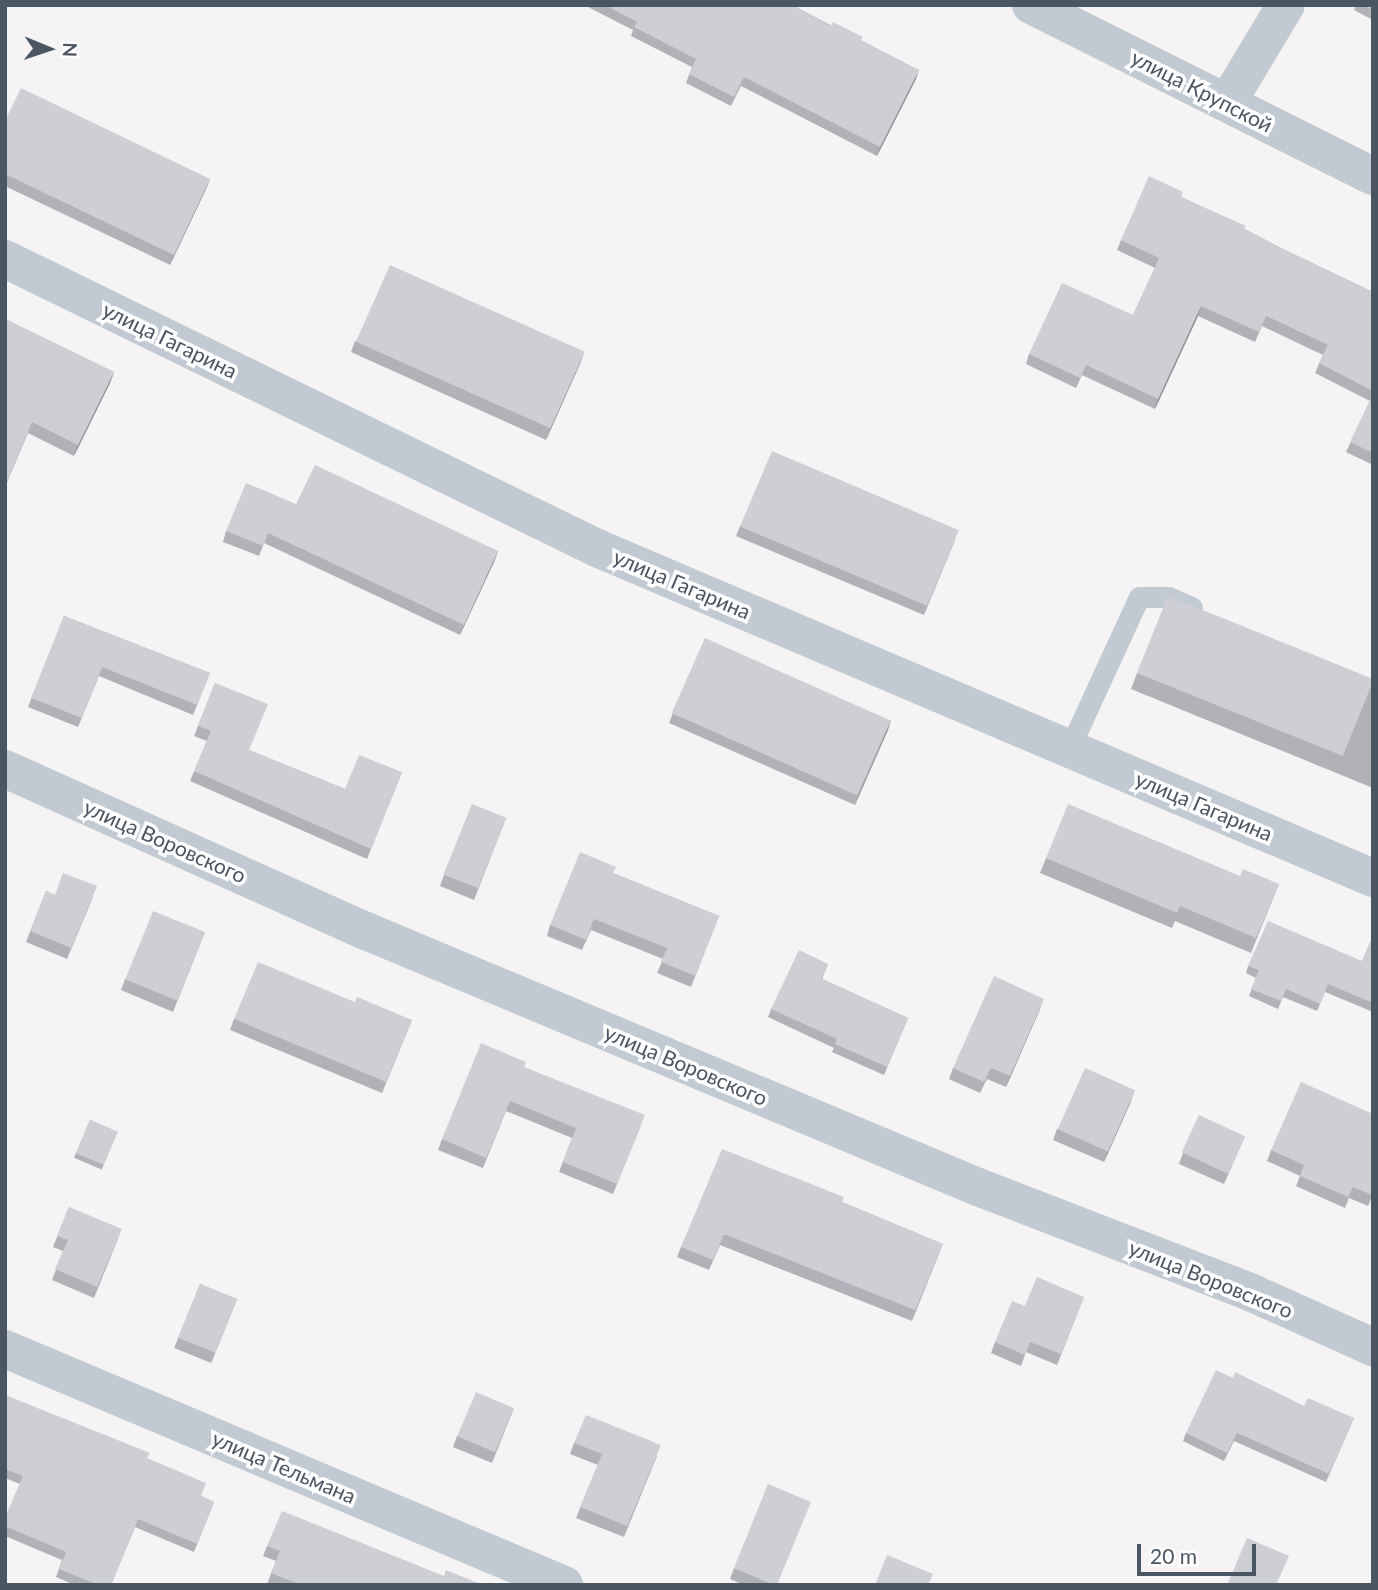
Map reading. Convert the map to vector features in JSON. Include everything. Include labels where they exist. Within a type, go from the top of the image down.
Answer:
[{"type":"street","name":"улица Крупской","points":[[1031,5],[1373,176]]},
{"type":"street","points":[[1227,103],[1286,5]]},
{"type":"street","name":"улица Гагарина","points":[[5,259],[597,548],[1373,878]]},
{"type":"street","name":"улица Воровского","points":[[5,769],[366,931],[978,1187],[1252,1293],[1373,1348]]},
{"type":"street","name":"улица Тельмана","points":[[5,1349],[564,1585]]},
{"type":"lane","points":[[1069,748],[1139,597],[1168,597],[1206,613]]},
{"type":"building","points":[[605,5],[792,5],[831,26],[833,22],[863,37],[861,40],[919,70],[880,147],[744,77],[734,97],[689,74],[696,59],[634,27],[637,22]]},
{"type":"building","points":[[21,88],[210,179],[174,255],[5,174],[5,121]]},
{"type":"building","points":[[1149,176],[1183,192],[1181,197],[1246,226],[1244,229],[1373,292],[1373,391],[1319,363],[1328,345],[1266,316],[1259,332],[1201,306],[1158,399],[1086,365],[1080,378],[1029,354],[1062,283],[1133,315],[1159,258],[1121,240]]},
{"type":"building","points":[[390,265],[585,352],[550,428],[356,342]]},
{"type":"building","points":[[5,319],[114,372],[78,445],[32,422],[5,486]]},
{"type":"building","points":[[1373,394],[1373,453],[1350,442]]},
{"type":"building","points":[[772,451],[959,530],[927,606],[740,526]]},
{"type":"building","points":[[315,465],[498,551],[464,625],[268,533],[263,546],[226,531],[246,483],[296,504]]},
{"type":"building","points":[[1168,596],[1373,679],[1343,756],[1137,673]]},
{"type":"building","points":[[64,616],[210,673],[197,705],[102,667],[82,718],[31,698]]},
{"type":"building","points":[[705,638],[890,721],[857,795],[672,713]]},
{"type":"building","points":[[215,683],[268,704],[249,750],[345,789],[359,755],[402,772],[371,849],[194,771],[211,731],[198,726]]},
{"type":"building","points":[[472,804],[506,818],[478,888],[444,874]]},
{"type":"building","points":[[1068,804],[1240,876],[1243,869],[1279,884],[1256,938],[1180,906],[1177,913],[1046,858]]},
{"type":"building","points":[[580,852],[616,867],[613,873],[719,916],[695,976],[661,962],[667,948],[594,919],[586,940],[550,925]]},
{"type":"building","points":[[63,873],[97,886],[71,948],[30,931],[46,891],[55,895]]},
{"type":"building","points":[[153,911],[205,932],[177,1001],[125,980]]},
{"type":"building","points":[[1268,921],[1362,961],[1373,936],[1373,1003],[1328,984],[1320,1004],[1286,989],[1281,1001],[1251,989],[1259,970],[1248,966]]},
{"type":"building","points":[[799,950],[828,964],[821,979],[908,1018],[887,1067],[835,1044],[837,1039],[771,1009]]},
{"type":"building","points":[[258,962],[355,1002],[357,997],[412,1020],[386,1082],[234,1019]]},
{"type":"building","points":[[994,976],[1044,999],[1010,1076],[991,1068],[984,1082],[953,1068]]},
{"type":"building","points":[[481,1043],[526,1062],[524,1067],[645,1115],[617,1184],[563,1162],[576,1128],[510,1101],[486,1158],[442,1139]]},
{"type":"building","points":[[1085,1068],[1135,1090],[1108,1152],[1058,1129]]},
{"type":"building","points":[[1301,1082],[1373,1114],[1372,1195],[1353,1187],[1348,1197],[1300,1176],[1304,1165],[1271,1150]]},
{"type":"building","points":[[1199,1115],[1245,1137],[1228,1174],[1182,1152]]},
{"type":"building","points":[[90,1120],[118,1132],[104,1165],[76,1153]]},
{"type":"building","points":[[722,1149],[844,1197],[842,1202],[943,1244],[915,1310],[724,1234],[713,1260],[681,1247]]},
{"type":"building","points":[[69,1207],[122,1229],[97,1287],[55,1269],[68,1240],[57,1236]]},
{"type":"building","points":[[1037,1277],[1084,1297],[1061,1354],[1030,1342],[1025,1355],[995,1342],[1012,1301],[1025,1306]]},
{"type":"building","points":[[200,1284],[237,1299],[215,1353],[178,1338]]},
{"type":"building","points":[[1216,1370],[1233,1378],[1235,1372],[1304,1406],[1308,1398],[1354,1418],[1329,1474],[1237,1433],[1227,1453],[1186,1433]]},
{"type":"building","points":[[476,1392],[514,1408],[495,1452],[457,1436]]},
{"type":"building","points":[[5,1395],[150,1453],[147,1458],[206,1483],[201,1496],[214,1502],[197,1544],[138,1519],[111,1585],[98,1585],[59,1569],[66,1552],[5,1526],[5,1518],[23,1476],[5,1469]]},
{"type":"building","points":[[586,1415],[661,1445],[627,1526],[580,1507],[602,1454],[574,1443]]},
{"type":"building","points":[[768,1484],[811,1502],[777,1585],[734,1568]]},
{"type":"building","points":[[282,1511],[444,1576],[446,1570],[483,1585],[301,1585],[271,1573],[280,1551],[267,1546]]},
{"type":"building","points":[[1247,1538],[1289,1556],[1276,1585],[1227,1585]]},
{"type":"building","points":[[887,1555],[933,1574],[928,1585],[875,1585]]}]
